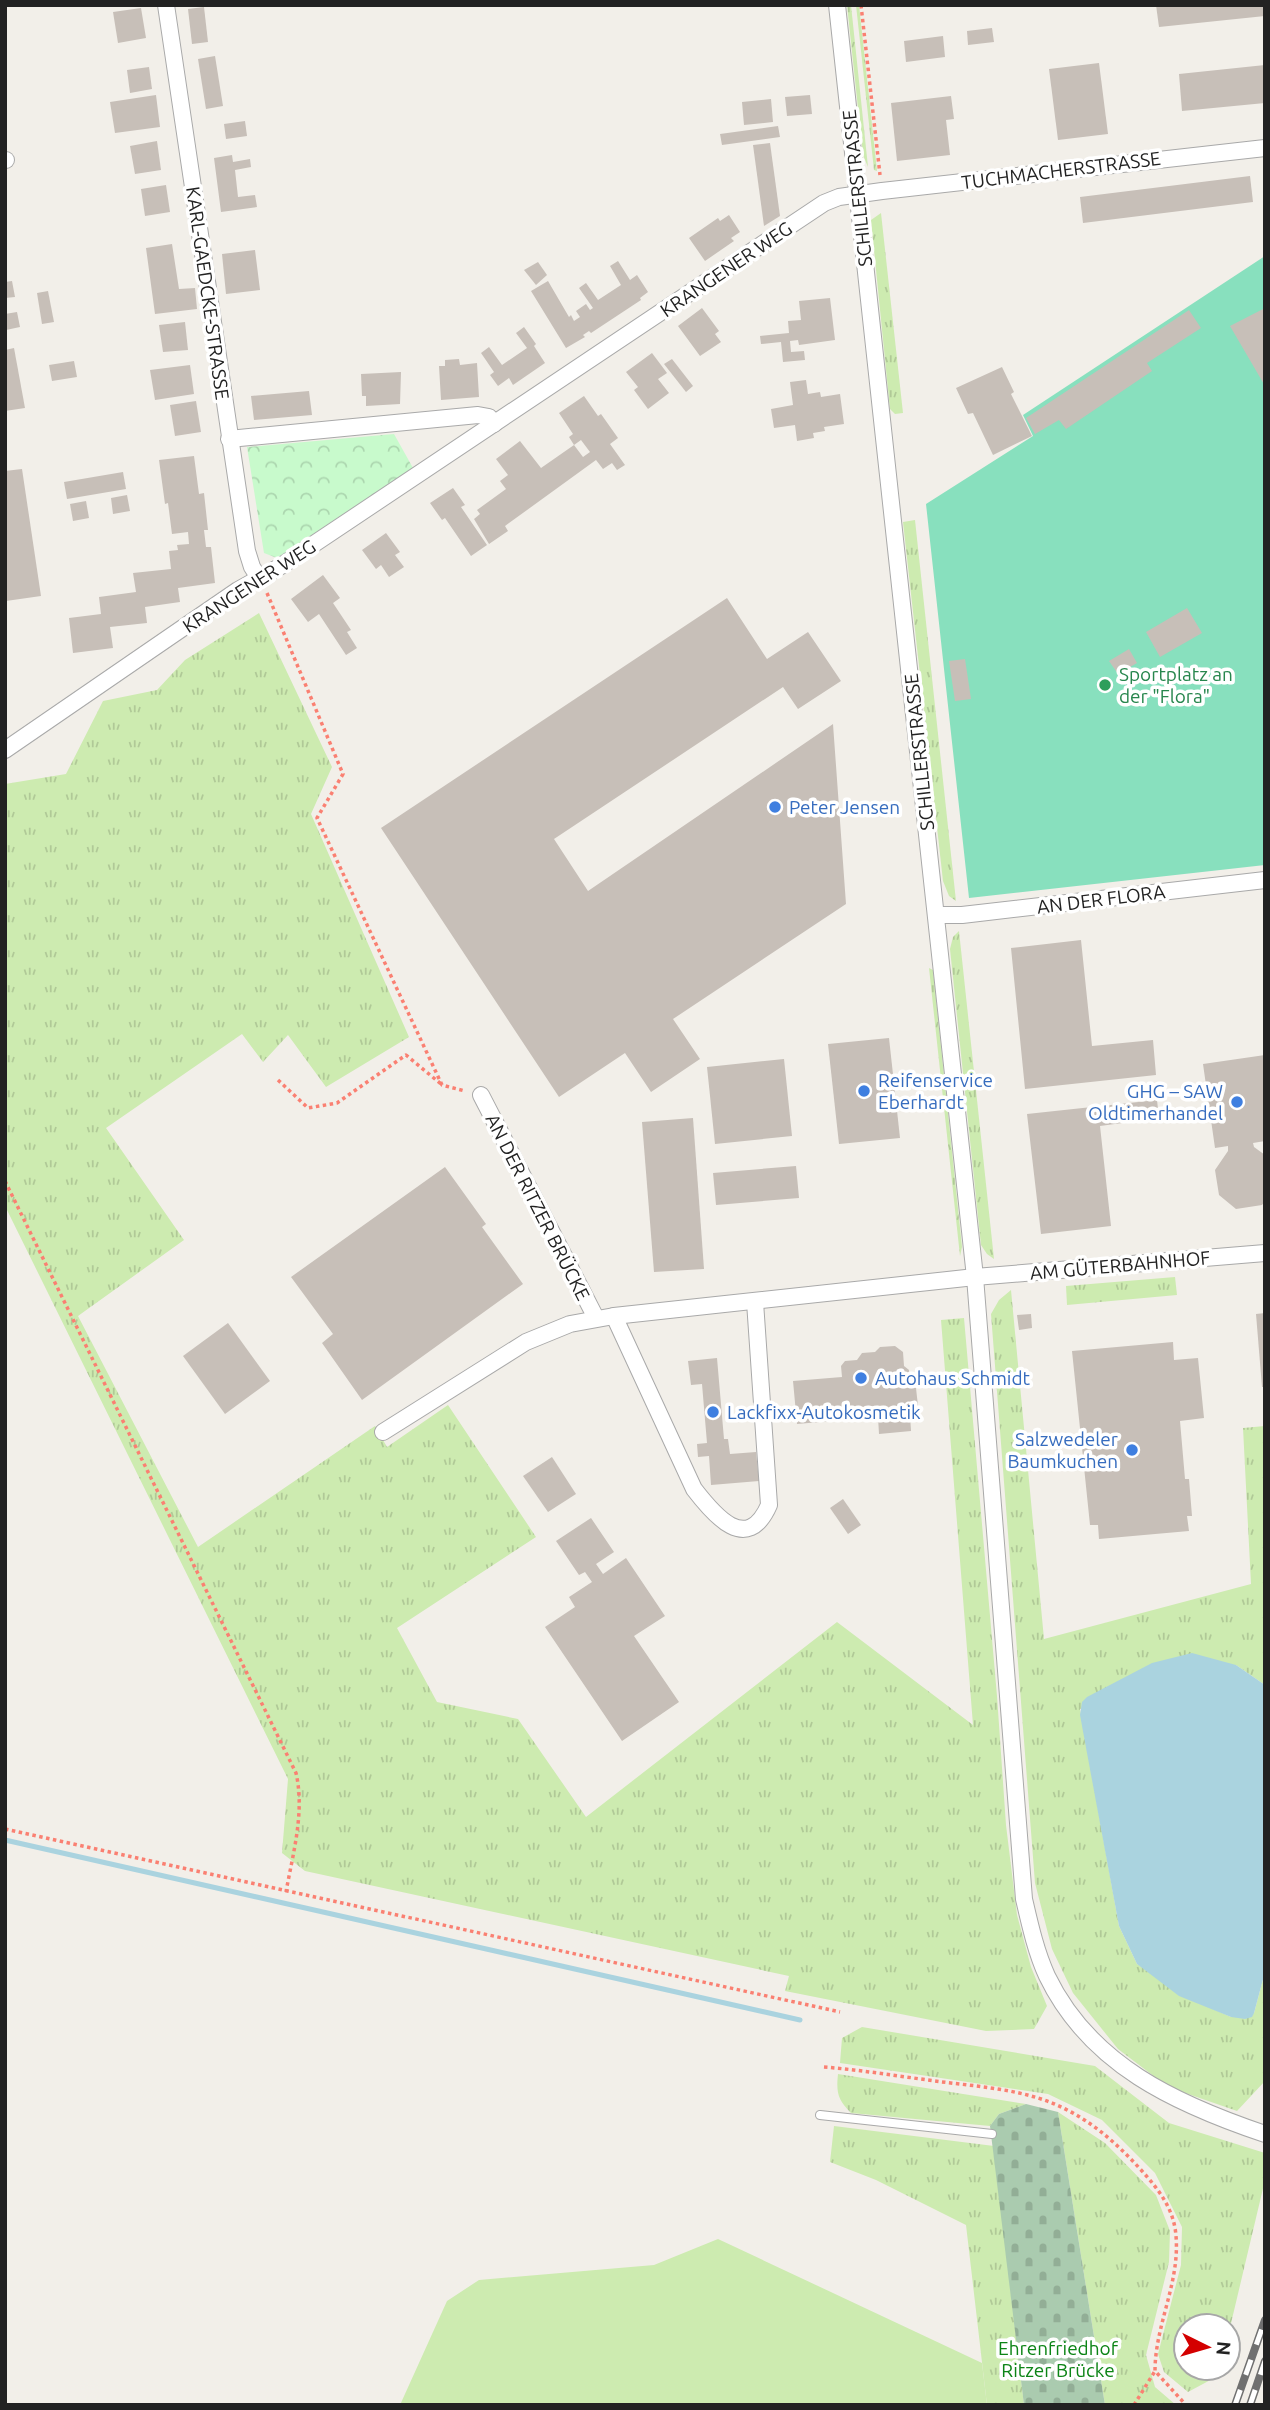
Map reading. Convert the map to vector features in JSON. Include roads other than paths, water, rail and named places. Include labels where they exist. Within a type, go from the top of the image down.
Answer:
[{"type":"street","name":"KARL-GAEDCKE-STRASSE","points":[[166,5],[247,551],[259,578]]},
{"type":"street","name":"SCHILLERSTRASSE","points":[[837,5],[975,1277],[1024,1899],[1034,1940],[1047,1976],[1079,2024],[1106,2053],[1166,2095],[1265,2134]]},
{"type":"street","name":"TUCHMACHERSTRASSE","points":[[858,194],[1265,148]]},
{"type":"street","name":"KRANGENER WEG","points":[[6,747],[238,590],[494,424],[824,203],[858,194]]},
{"type":"street","points":[[229,439],[478,415],[489,417],[494,424]]},
{"type":"street","name":"AN DER FLORA","points":[[937,915],[962,915],[1265,880]]},
{"type":"street","name":"AN DER RITZER BRÜCKE","points":[[481,1096],[596,1318]]},
{"type":"street","name":"AM GÜTERBAHNHOF","points":[[975,1277],[1265,1253]]},
{"type":"street","name":"AN DER RITZER BRÜCKE","points":[[383,1432],[526,1342],[570,1324],[596,1318],[975,1277]]},
{"type":"street","points":[[614,1316],[694,1489],[713,1514],[731,1528],[744,1529],[756,1525],[764,1517],[769,1505],[755,1301]]},
{"type":"lane","points":[[820,2115],[992,2134]]},
{"type":"water","points":[[1192,1653],[1236,1665],[1265,1685],[1265,1972],[1254,2013],[1252,2017],[1245,2019],[1231,2017],[1179,1996],[1137,1964],[1119,1926],[1080,1715],[1082,1702],[1087,1697],[1152,1663]]},
{"type":"waterway","points":[[5,1840],[800,2020]]},
{"type":"railway","points":[[1235,2405],[1265,2320]]},
{"type":"railway","points":[[1250,2405],[1265,2361]]},
{"type":"place","name":"Sportplatz an der \"Flora\"","points":[[1105,685]]},
{"type":"place","name":"Peter Jensen","points":[[775,807]]},
{"type":"place","name":"Reifenservice Eberhardt","points":[[864,1091]]},
{"type":"place","name":"GHG – SAW Oldtimerhandel","points":[[1237,1102]]},
{"type":"place","name":"Autohaus Schmidt","points":[[861,1378]]},
{"type":"place","name":"Lackfixx-Autokosmetik","points":[[713,1412]]},
{"type":"place","name":"Salzwedeler Baumkuchen","points":[[1132,1450]]},
{"type":"park label","name":"Ehrenfriedhof Ritzer Brücke","points":[[1058,2359]]}]
